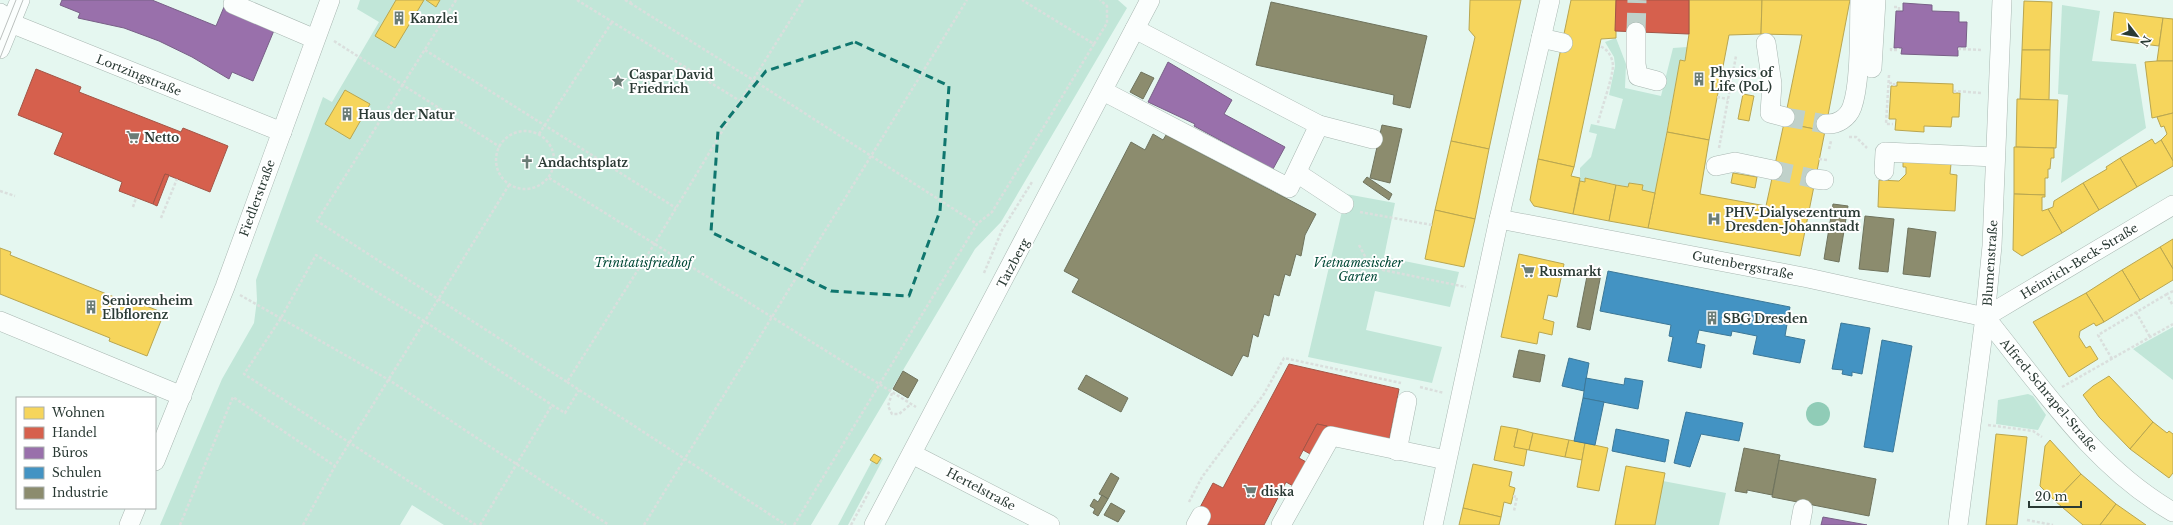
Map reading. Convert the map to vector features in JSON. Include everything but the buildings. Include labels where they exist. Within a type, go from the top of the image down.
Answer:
[{"type":"street","points":[[0,49],[5,18],[20,0]]},
{"type":"street","name":"Fiedlerstraße","points":[[156,459],[225,287],[330,0]]},
{"type":"street","name":"Tatzberg","points":[[874,525],[1150,0]]},
{"type":"street","points":[[1432,525],[1499,219],[1550,0]]},
{"type":"street","points":[[1828,132],[1833,125],[1841,121],[1852,108],[1857,73],[1860,0]]},
{"type":"street","points":[[1876,0],[1881,69]]},
{"type":"street","name":"Blumenstraße","points":[[1958,525],[1985,317],[1992,246],[2002,0]]},
{"type":"street","points":[[233,4],[317,35]]},
{"type":"street","name":"Lortzingstraße","points":[[5,18],[282,132]]},
{"type":"street","points":[[1135,29],[1319,125],[1373,139]]},
{"type":"street","points":[[1636,32],[1636,64],[1638,76],[1657,81]]},
{"type":"street","points":[[1541,38],[1563,42]]},
{"type":"street","points":[[1766,44],[1772,84],[1770,114],[1785,117]]},
{"type":"street","points":[[1103,90],[1289,188],[1319,125]]},
{"type":"street","points":[[1884,171],[1885,152],[1995,157]]},
{"type":"street","points":[[1716,166],[1736,162],[1774,170]]},
{"type":"street","points":[[1297,173],[1344,204]]},
{"type":"street","name":"Heinrich-Beck-Straße","points":[[1985,317],[2173,205]]},
{"type":"street","name":"Gutenbergstraße","points":[[1499,219],[1808,278],[1985,317]]},
{"type":"street","name":"Alfred-Schrapel-Straße","points":[[1985,317],[2095,451],[2135,487],[2173,512]]},
{"type":"street","points":[[0,321],[182,396]]},
{"type":"street","points":[[1397,451],[1410,391]]},
{"type":"street","points":[[1281,525],[1331,436],[1397,451],[1446,460]]},
{"type":"street","name":"Hertelstraße","points":[[912,454],[1050,525]]},
{"type":"street","points":[[129,525],[136,509]]},
{"type":"path","points":[[456,0],[317,222],[438,298],[786,525]]},
{"type":"path","points":[[577,0],[740,101]]},
{"type":"path","points":[[625,0],[631,1],[977,224]]},
{"type":"path","points":[[567,382],[655,243],[740,101],[803,0]]},
{"type":"path","points":[[644,525],[773,318],[967,0]]},
{"type":"path","points":[[1022,0],[1094,44]]},
{"type":"path","points":[[794,525],[977,224],[992,212],[1108,22],[1107,6],[1100,0]]},
{"type":"path","points":[[1894,7],[1899,7],[1899,11]]},
{"type":"path","points":[[539,134],[612,22]]},
{"type":"path","points":[[317,35],[404,84],[500,147]]},
{"type":"path","points":[[1598,123],[1613,65],[1610,54],[1605,48],[1599,46]]},
{"type":"path","points":[[1958,49],[1999,51]]},
{"type":"path","points":[[425,50],[676,208]]},
{"type":"path","points":[[1891,50],[1891,57]]},
{"type":"path","points":[[1716,166],[1736,56]]},
{"type":"path","points":[[1881,69],[1889,83],[1886,124],[1893,124]]},
{"type":"path","points":[[1889,83],[1894,83],[1894,86]]},
{"type":"path","points":[[1955,93],[1955,91],[1998,94]]},
{"type":"path","points":[[1717,97],[1728,99]]},
{"type":"path","points":[[524,131],[539,134],[551,146],[555,162],[549,178],[537,187],[523,189],[509,185],[500,174],[496,160],[500,147],[510,136],[524,131]]},
{"type":"path","points":[[1828,132],[1837,139]]},
{"type":"path","points":[[1844,139],[1856,138],[1868,148],[1885,152]]},
{"type":"path","points":[[1819,158],[1828,160]]},
{"type":"path","points":[[161,218],[176,178]]},
{"type":"path","points":[[549,178],[915,406]]},
{"type":"path","points":[[303,525],[335,466],[509,185]]},
{"type":"path","points":[[0,191],[15,196]]},
{"type":"path","points":[[133,207],[136,198]]},
{"type":"path","points":[[1344,204],[1359,212],[1432,225]]},
{"type":"path","points":[[1359,245],[1367,260],[1382,270],[1483,291]]},
{"type":"path","points":[[476,525],[351,442],[244,374],[281,318],[316,255],[424,321],[565,413],[579,390]]},
{"type":"path","points":[[225,287],[389,380],[610,525]]},
{"type":"path","points":[[2112,359],[2098,335],[2173,291]]},
{"type":"path","points":[[2166,294],[2173,306]]},
{"type":"path","points":[[2136,312],[2150,337]]},
{"type":"path","points":[[2048,395],[2173,324]]},
{"type":"path","points":[[1195,515],[1202,477],[1264,394],[1284,358],[1410,391],[1461,396]]},
{"type":"path","points":[[892,393],[888,406],[892,414],[899,414],[911,404]]},
{"type":"path","points":[[180,525],[233,397],[335,466]]},
{"type":"path","points":[[480,525],[552,405]]},
{"type":"path","points":[[1972,422],[2033,431],[2042,437]]},
{"type":"path","points":[[1513,496],[1518,497],[1514,511]]},
{"type":"path","points":[[2027,520],[2053,525]]},
{"type":"highlighted area","points":[[855,42],[949,86],[940,211],[909,296],[831,291],[711,232],[718,131],[766,71]]},
{"type":"green space","name":"Trinitatisfriedhof","points":[[360,0],[1118,0],[1127,8],[1001,222],[975,249],[811,525],[444,525],[412,505],[400,525],[160,525],[222,379],[254,323],[257,300],[256,280],[323,97],[332,102],[379,22],[357,9]]},
{"type":"green space","points":[[2062,5],[2100,11],[2092,61],[2136,64],[2146,128],[2061,183],[2068,95],[2058,94]]},
{"type":"green space","points":[[1616,38],[1626,64],[1625,88],[1661,96],[1673,48],[1687,47],[1685,61],[1680,60],[1655,193],[1642,190],[1642,185],[1629,183],[1628,187],[1586,178],[1585,182],[1580,181],[1580,168],[1591,157],[1597,134],[1589,132],[1591,124],[1615,129],[1623,99],[1609,95],[1615,66],[1614,57],[1605,42]]},
{"type":"green space","name":"Vietnamesischer Garten","points":[[1346,194],[1395,203],[1384,257],[1459,272],[1450,307],[1375,291],[1366,330],[1442,347],[1432,383],[1308,357]]},
{"type":"green space","points":[[2173,327],[2173,380],[2133,349]]},
{"type":"green space","points":[[2028,394],[2033,396],[2046,415],[2038,430],[1996,424],[1998,400]]},
{"type":"green space","points":[[881,458],[883,459],[848,525],[838,525],[872,461]]},
{"type":"green space","points":[[1663,481],[1726,493],[1719,525],[1655,525]]},
{"type":"shaded area","points":[[1818,402],[1826,406],[1830,414],[1826,422],[1818,426],[1810,422],[1806,414],[1810,406]]},
{"type":"tunnel","points":[[1636,32],[1637,0]]},
{"type":"tunnel","points":[[1785,117],[1826,124]]},
{"type":"tunnel","points":[[1773,170],[1815,179]]},
{"type":"tram line","points":[[0,40],[16,0]]},
{"type":"tram line","points":[[0,58],[23,0]]},
{"type":"place","name":"Kanzlei","points":[[399,18]]},
{"type":"place","name":"Physics of Life (PoL)","points":[[1699,79]]},
{"type":"place","name":"Caspar David Friedrich","points":[[618,81]]},
{"type":"place","name":"Haus der Natur","points":[[347,114]]},
{"type":"place","name":"Netto","points":[[133,137]]},
{"type":"place","name":"Andachtsplatz","points":[[527,162]]},
{"type":"place","name":"PHV-Dialysezentrum Dresden-Johannstadt","points":[[1714,219]]},
{"type":"place","name":"Rusmarkt","points":[[1528,271]]},
{"type":"place","name":"Seniorenheim Elbflorenz","points":[[91,307]]},
{"type":"place","name":"SBG Dresden","points":[[1712,318]]},
{"type":"place","name":"diska","points":[[1250,491]]}]
